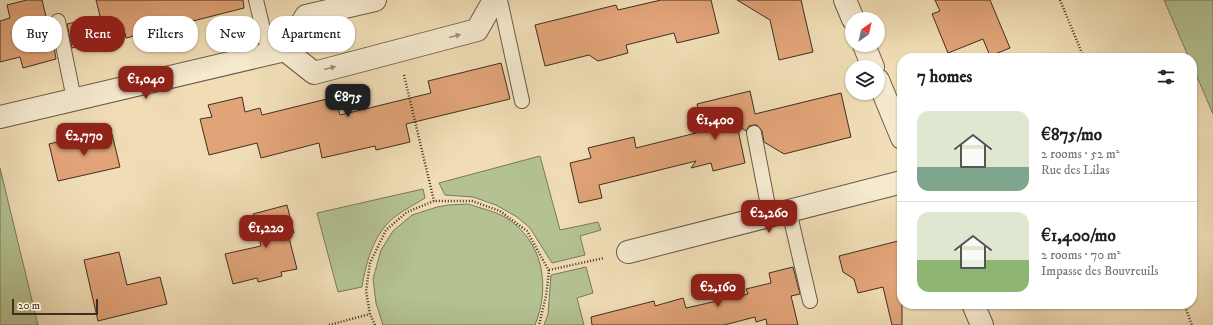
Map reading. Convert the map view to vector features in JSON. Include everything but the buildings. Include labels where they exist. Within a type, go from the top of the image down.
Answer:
[{"type":"street","points":[[306,16],[375,0]]},
{"type":"street","points":[[0,117],[277,52],[314,72],[477,30],[494,0]]},
{"type":"street","points":[[845,0],[850,12]]},
{"type":"street","points":[[885,97],[897,126]]},
{"type":"street","points":[[628,252],[897,183]]},
{"type":"street","points":[[975,309],[982,325]]},
{"type":"lane","points":[[256,0],[268,30]]},
{"type":"lane","points":[[500,0],[522,101]]},
{"type":"lane","points":[[62,40],[74,99]]},
{"type":"lane","points":[[754,133],[810,301]]},
{"type":"path","points":[[1060,0],[1082,53]]},
{"type":"path","points":[[398,50],[434,201]]},
{"type":"path","points":[[375,325],[370,314],[366,291],[370,263],[386,230],[407,212],[434,201],[472,201],[500,211],[527,231],[549,270],[546,296],[540,325]]},
{"type":"path","points":[[549,270],[628,252]]},
{"type":"path","points":[[1186,309],[1192,325]]},
{"type":"path","points":[[329,325],[370,314]]},
{"type":"green space","points":[[1164,0],[1213,0],[1213,114],[1197,77],[1197,53],[1187,53]]},
{"type":"green space","points":[[540,156],[560,230],[598,222],[601,230],[580,236],[585,255],[552,263],[530,228],[517,217],[496,205],[473,197],[445,195],[439,183]]},
{"type":"green space","points":[[0,168],[38,325],[0,325]]},
{"type":"green space","points":[[423,189],[425,198],[396,216],[382,230],[372,248],[362,287],[338,292],[317,213]]},
{"type":"green space","points":[[468,204],[492,211],[505,217],[518,227],[528,238],[540,265],[543,280],[540,310],[535,325],[383,325],[376,303],[373,279],[381,250],[393,231],[412,215],[437,207]]},
{"type":"green space","points":[[586,267],[593,293],[577,298],[584,325],[544,325],[548,314],[551,275]]}]
